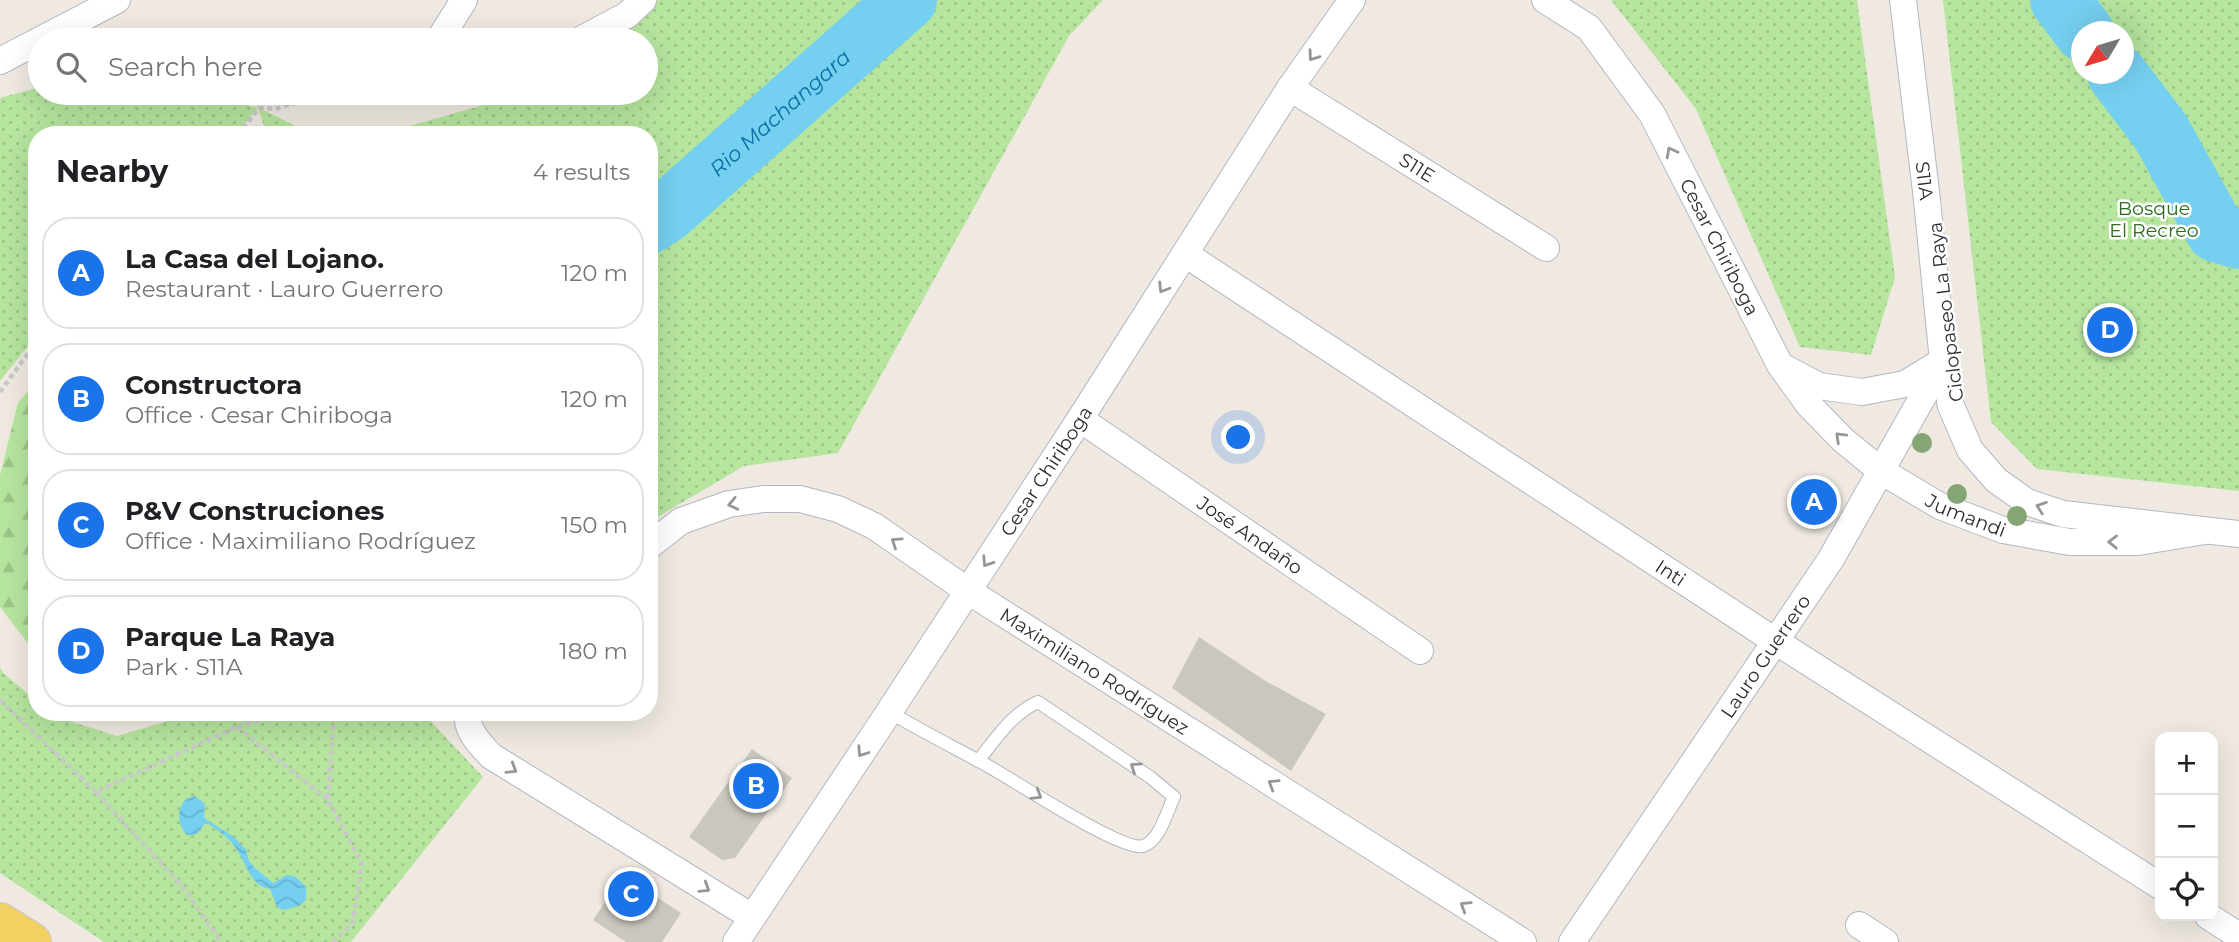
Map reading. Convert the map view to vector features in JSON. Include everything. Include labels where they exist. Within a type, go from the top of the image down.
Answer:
[{"type":"main road","points":[[0,922],[32,942]]},
{"type":"street","points":[[63,28],[117,0]]},
{"type":"street","points":[[446,28],[464,0]]},
{"type":"street","points":[[602,28],[626,15],[643,0]]},
{"type":"street","name":"Cesar Chiriboga","points":[[736,942],[1080,419],[1290,88],[1352,0]]},
{"type":"street","name":"Cesar Chiriboga","points":[[1545,0],[1589,28],[1652,114],[1780,365]]},
{"type":"street","name":"S11A","points":[[1903,0],[1943,361]]},
{"type":"street","points":[[0,61],[28,46]]},
{"type":"street","name":"S11E","points":[[1290,88],[1546,248]]},
{"type":"street","name":"Inti","points":[[1185,254],[1775,641],[2155,883]]},
{"type":"street","points":[[1780,365],[1819,386],[1862,392],[1905,384],[1943,361]]},
{"type":"street","name":"Jumandi","points":[[1943,361],[1951,406],[1970,450],[1996,480],[2027,502],[2063,514],[2239,534]]},
{"type":"street","name":"Lauro Guerrero","points":[[1572,942],[1831,559],[1943,361]]},
{"type":"street","name":"Jumandi","points":[[1780,365],[1809,405],[1843,440],[1881,471],[1940,506],[2003,530],[2070,542],[2138,542],[2205,531]]},
{"type":"street","name":"José Andaño","points":[[1080,419],[1420,651]]},
{"type":"street","name":"Maximiliano Rodríguez","points":[[658,539],[681,521],[729,504],[763,499],[800,499],[838,509],[874,526],[968,591],[1523,942]]},
{"type":"street","points":[[466,721],[475,739],[491,756],[752,917]]},
{"type":"street","points":[[2216,921],[2239,936]]},
{"type":"street","points":[[1858,925],[1885,942]]},
{"type":"lane","points":[[889,712],[1131,846],[1143,846],[1155,838],[1174,797],[1150,777],[1038,702],[1025,708],[1006,726],[978,761]]},
{"type":"path","points":[[246,126],[259,108],[275,109],[288,105]]},
{"type":"path","points":[[0,392],[28,353]]},
{"type":"path","points":[[0,700],[96,792],[185,890],[221,942]]},
{"type":"path","points":[[96,792],[236,727],[258,721]]},
{"type":"path","points":[[328,800],[333,721]]},
{"type":"path","points":[[236,727],[328,800],[362,863],[353,922],[332,942]]},
{"type":"green space","points":[[659,0],[1103,0],[1069,36],[838,453],[744,466],[658,517],[658,126],[409,126],[484,105],[658,105],[658,28],[614,28]]},
{"type":"green space","points":[[1611,0],[1857,0],[1895,277],[1871,355],[1800,347],[1696,109]]},
{"type":"green space","name":"Bosque El Recreo","points":[[1943,0],[2239,0],[2239,491],[2037,469],[1991,422]]},
{"type":"green space","points":[[28,90],[28,105],[245,105],[259,108],[296,126],[264,126],[258,108],[243,126],[28,126],[28,346],[0,381],[0,98]]},
{"type":"green space","points":[[28,391],[28,643],[0,607],[0,475],[18,403]]},
{"type":"green space","points":[[0,668],[28,694],[28,721],[69,721],[117,736],[168,721],[430,721],[483,777],[351,942],[104,942],[0,873]]},
{"type":"water","points":[[195,796],[205,804],[204,818],[234,837],[246,850],[249,861],[255,868],[273,883],[287,875],[296,877],[306,887],[306,900],[299,906],[283,910],[277,907],[270,889],[252,878],[232,843],[206,822],[197,834],[187,835],[181,825],[179,812],[184,801]]},
{"type":"building","points":[[1199,637],[1264,680],[1326,714],[1291,771],[1172,688]]},
{"type":"building","points":[[752,749],[792,778],[735,858],[722,860],[689,837]]},
{"type":"building","points":[[623,875],[681,913],[662,942],[626,942],[593,920]]},
{"type":"waterway","name":"Rio Machangara","points":[[658,218],[907,0]]},
{"type":"waterway","name":"Rio Machangara","points":[[2060,0],[2076,21]]},
{"type":"waterway","name":"Rio Machangara","points":[[2125,84],[2161,132],[2216,232],[2239,239]]},
{"type":"place","name":"Parque La Raya","points":[[2110,330]]},
{"type":"place","name":"La Casa del Lojano.","points":[[1814,502]]},
{"type":"place","name":"Constructora","points":[[756,786]]},
{"type":"place","name":"P&V Construciones","points":[[631,894]]}]
